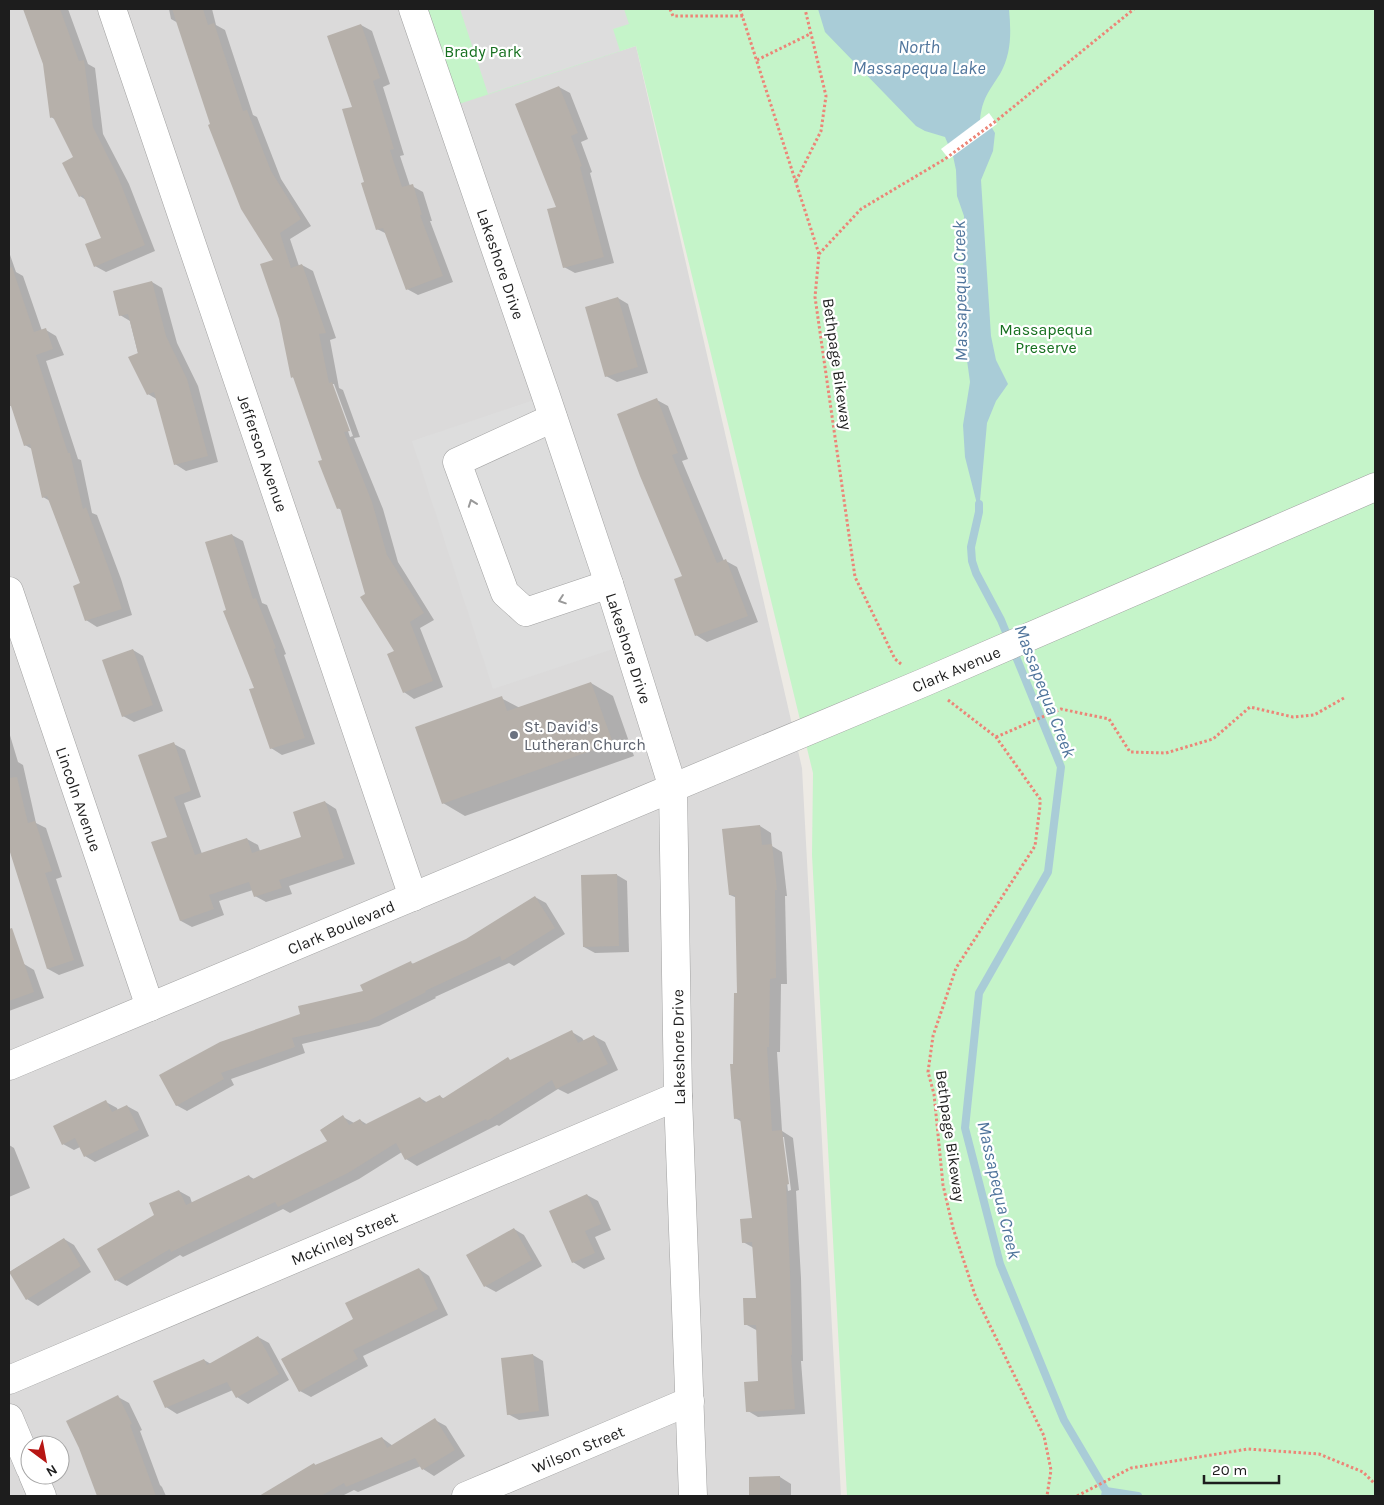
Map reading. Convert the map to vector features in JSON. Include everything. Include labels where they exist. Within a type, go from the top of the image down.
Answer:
[{"type":"street","name":"Jefferson Avenue","points":[[112,9],[413,897]]},
{"type":"street","name":"Lakeshore Drive","points":[[413,9],[553,418],[673,788],[678,1096],[694,1496]]},
{"type":"street","points":[[553,418],[457,462],[505,593],[526,612],[608,584]]},
{"type":"street","name":"Clark Avenue","points":[[673,788],[960,668],[1375,487]]},
{"type":"street","name":"Lincoln Avenue","points":[[9,591],[150,1007]]},
{"type":"street","name":"Clark Boulevard","points":[[9,1066],[673,788]]},
{"type":"street","name":"McKinley Street","points":[[9,1380],[678,1096]]},
{"type":"street","name":"Wilson Street","points":[[466,1496],[690,1401]]},
{"type":"street","points":[[9,1418],[20,1444]]},
{"type":"path","points":[[670,9],[672,16],[743,16]]},
{"type":"path","points":[[740,9],[819,254],[861,209],[945,159],[996,121],[1134,9]]},
{"type":"path","points":[[796,181],[821,131],[826,96],[805,9]]},
{"type":"path","points":[[757,60],[810,34]]},
{"type":"path","name":"Bethpage Bikeway","points":[[819,254],[815,297],[855,577],[895,659]]},
{"type":"path","points":[[996,737],[1060,709],[1108,719],[1130,752],[1166,753],[1213,739],[1250,707],[1293,717],[1314,715],[1344,698]]},
{"type":"path","name":"Bethpage Bikeway","points":[[951,702],[996,737],[1040,799],[1035,846],[956,968],[933,1036],[928,1072],[934,1094],[943,1186],[953,1228],[975,1294],[1044,1436],[1051,1470],[1046,1496]]},
{"type":"path","points":[[1077,1496],[1130,1468],[1248,1449],[1319,1454],[1363,1472],[1375,1484]]},
{"type":"shaded area","points":[[9,9],[400,9],[435,109],[636,46],[802,768],[841,1496],[9,1496]]},
{"type":"shaded area","name":"Brady Park","points":[[460,9],[624,9],[629,24],[613,29],[620,51],[488,94]]},
{"type":"shaded area","points":[[546,396],[628,644],[493,689],[412,441]]},
{"type":"green space","name":"Massapequa Preserve","points":[[424,9],[1375,9],[1375,1496],[847,1496],[812,855],[813,773],[636,46],[456,105]]},
{"type":"water","name":"North Massapequa Lake","points":[[818,9],[1009,9],[1010,34],[1007,58],[984,101],[980,120],[992,128],[995,133],[993,151],[981,180],[991,336],[996,360],[1008,384],[996,401],[987,423],[979,512],[965,457],[963,425],[970,382],[962,324],[964,216],[957,196],[956,170],[953,156],[945,137],[916,126],[825,32]]},
{"type":"pier","points":[[989,113],[997,124],[949,159],[941,149]]},
{"type":"building","points":[[23,9],[60,9],[79,61],[84,60],[93,127],[118,177],[145,245],[94,267],[85,244],[101,238],[83,195],[79,197],[62,163],[73,157],[53,117],[50,118],[43,64]]},
{"type":"building","points":[[172,9],[203,9],[208,25],[214,23],[243,111],[247,110],[271,171],[301,219],[280,233],[291,268],[302,264],[326,333],[319,334],[329,383],[332,382],[350,431],[344,432],[372,502],[387,555],[424,613],[410,622],[433,681],[403,693],[387,654],[394,651],[360,597],[365,594],[340,508],[337,509],[318,461],[322,460],[293,377],[291,378],[279,319],[260,264],[273,260],[241,209],[208,125],[210,124]]},
{"type":"building","points":[[361,24],[380,78],[373,81],[394,149],[390,150],[402,187],[413,184],[422,215],[420,215],[443,276],[406,290],[383,228],[376,230],[361,183],[364,182],[342,109],[352,107],[327,36]]},
{"type":"building","points":[[559,86],[578,133],[571,136],[582,166],[580,167],[604,257],[563,268],[547,209],[556,207],[515,104]]},
{"type":"building","points":[[12,267],[34,332],[46,328],[53,349],[36,355],[68,453],[70,453],[83,509],[86,507],[122,609],[85,621],[73,586],[80,583],[47,496],[42,498],[30,444],[24,446],[11,406],[9,406],[9,268]]},
{"type":"building","points":[[152,281],[166,336],[187,379],[208,456],[174,465],[154,392],[147,395],[128,357],[138,353],[128,314],[119,316],[113,291]]},
{"type":"building","points":[[618,297],[638,367],[605,377],[585,307]]},
{"type":"building","points":[[657,398],[678,453],[672,455],[717,563],[726,559],[748,616],[695,636],[674,579],[682,576],[640,476],[617,414]]},
{"type":"building","points":[[232,534],[253,599],[256,598],[276,648],[274,649],[305,738],[270,749],[249,689],[254,688],[223,611],[226,610],[205,542]]},
{"type":"building","points":[[133,649],[153,705],[122,717],[102,660]]},
{"type":"building","name":"St. David's Lutheran Church","points":[[591,682],[613,743],[442,804],[415,727],[502,696],[507,711]]},
{"type":"building","points":[[174,742],[191,791],[174,797],[195,855],[247,838],[252,853],[301,837],[293,812],[325,801],[344,858],[279,880],[282,888],[254,897],[249,882],[209,895],[214,909],[180,921],[151,842],[167,837],[138,755]]},
{"type":"building","points":[[17,777],[28,823],[35,821],[52,871],[45,873],[74,960],[47,969],[9,849],[9,778]]},
{"type":"building","points":[[760,825],[762,845],[772,844],[777,890],[775,890],[776,978],[770,979],[769,1047],[767,1047],[772,1131],[782,1130],[789,1184],[786,1185],[791,1355],[795,1409],[746,1412],[744,1382],[758,1381],[756,1325],[744,1325],[743,1298],[756,1298],[752,1242],[742,1243],[740,1219],[752,1218],[740,1118],[734,1119],[730,1064],[733,1064],[734,993],[737,993],[735,895],[729,895],[722,829]]},
{"type":"building","points":[[617,874],[619,946],[583,947],[581,875]]},
{"type":"building","points":[[535,896],[555,928],[502,961],[500,956],[425,991],[368,1021],[292,1038],[295,1047],[221,1073],[224,1079],[176,1106],[159,1075],[220,1042],[300,1014],[298,1006],[363,991],[360,985],[411,961],[412,964],[466,939]]},
{"type":"building","points":[[12,928],[34,992],[9,1001],[9,929]]},
{"type":"building","points":[[572,1030],[578,1043],[594,1035],[608,1064],[556,1089],[552,1080],[487,1121],[486,1119],[405,1160],[396,1143],[348,1173],[278,1207],[275,1202],[171,1252],[170,1249],[115,1281],[97,1249],[154,1215],[149,1203],[179,1190],[186,1205],[249,1175],[251,1180],[327,1141],[320,1130],[343,1115],[349,1125],[360,1119],[364,1125],[420,1097],[424,1103],[440,1095],[442,1099],[508,1057],[510,1060]]},
{"type":"building","points":[[106,1100],[112,1112],[127,1105],[139,1130],[84,1157],[75,1138],[62,1145],[53,1126]]},
{"type":"building","points":[[587,1194],[601,1224],[585,1231],[595,1253],[572,1263],[549,1211]]},
{"type":"building","points":[[514,1228],[532,1260],[484,1287],[466,1255]]},
{"type":"building","points":[[64,1238],[81,1266],[26,1300],[9,1272]]},
{"type":"building","points":[[419,1268],[438,1309],[353,1350],[358,1359],[299,1392],[281,1359],[353,1319],[345,1303]]},
{"type":"building","points":[[258,1336],[279,1374],[236,1398],[227,1382],[165,1408],[153,1381],[204,1359],[207,1365]]},
{"type":"building","points":[[533,1354],[539,1411],[507,1415],[501,1358]]},
{"type":"building","points":[[118,1395],[132,1424],[130,1425],[156,1496],[97,1496],[79,1448],[66,1421]]},
{"type":"building","points":[[435,1418],[455,1450],[422,1470],[415,1458],[346,1487],[344,1483],[321,1496],[259,1496],[314,1463],[315,1465],[382,1437],[387,1448]]},
{"type":"building","points":[[780,1476],[780,1496],[749,1496],[749,1477]]},
{"type":"waterway","name":"Massapequa Creek","points":[[979,504],[971,547],[972,561],[976,573],[1001,620],[1061,767],[1048,872],[979,993],[965,1128],[1000,1264],[1064,1420],[1106,1491],[1105,1496]]},
{"type":"waterway","points":[[1106,1491],[1138,1496]]},
{"type":"place","name":"St. David's Lutheran Church","points":[[514,735]]}]
